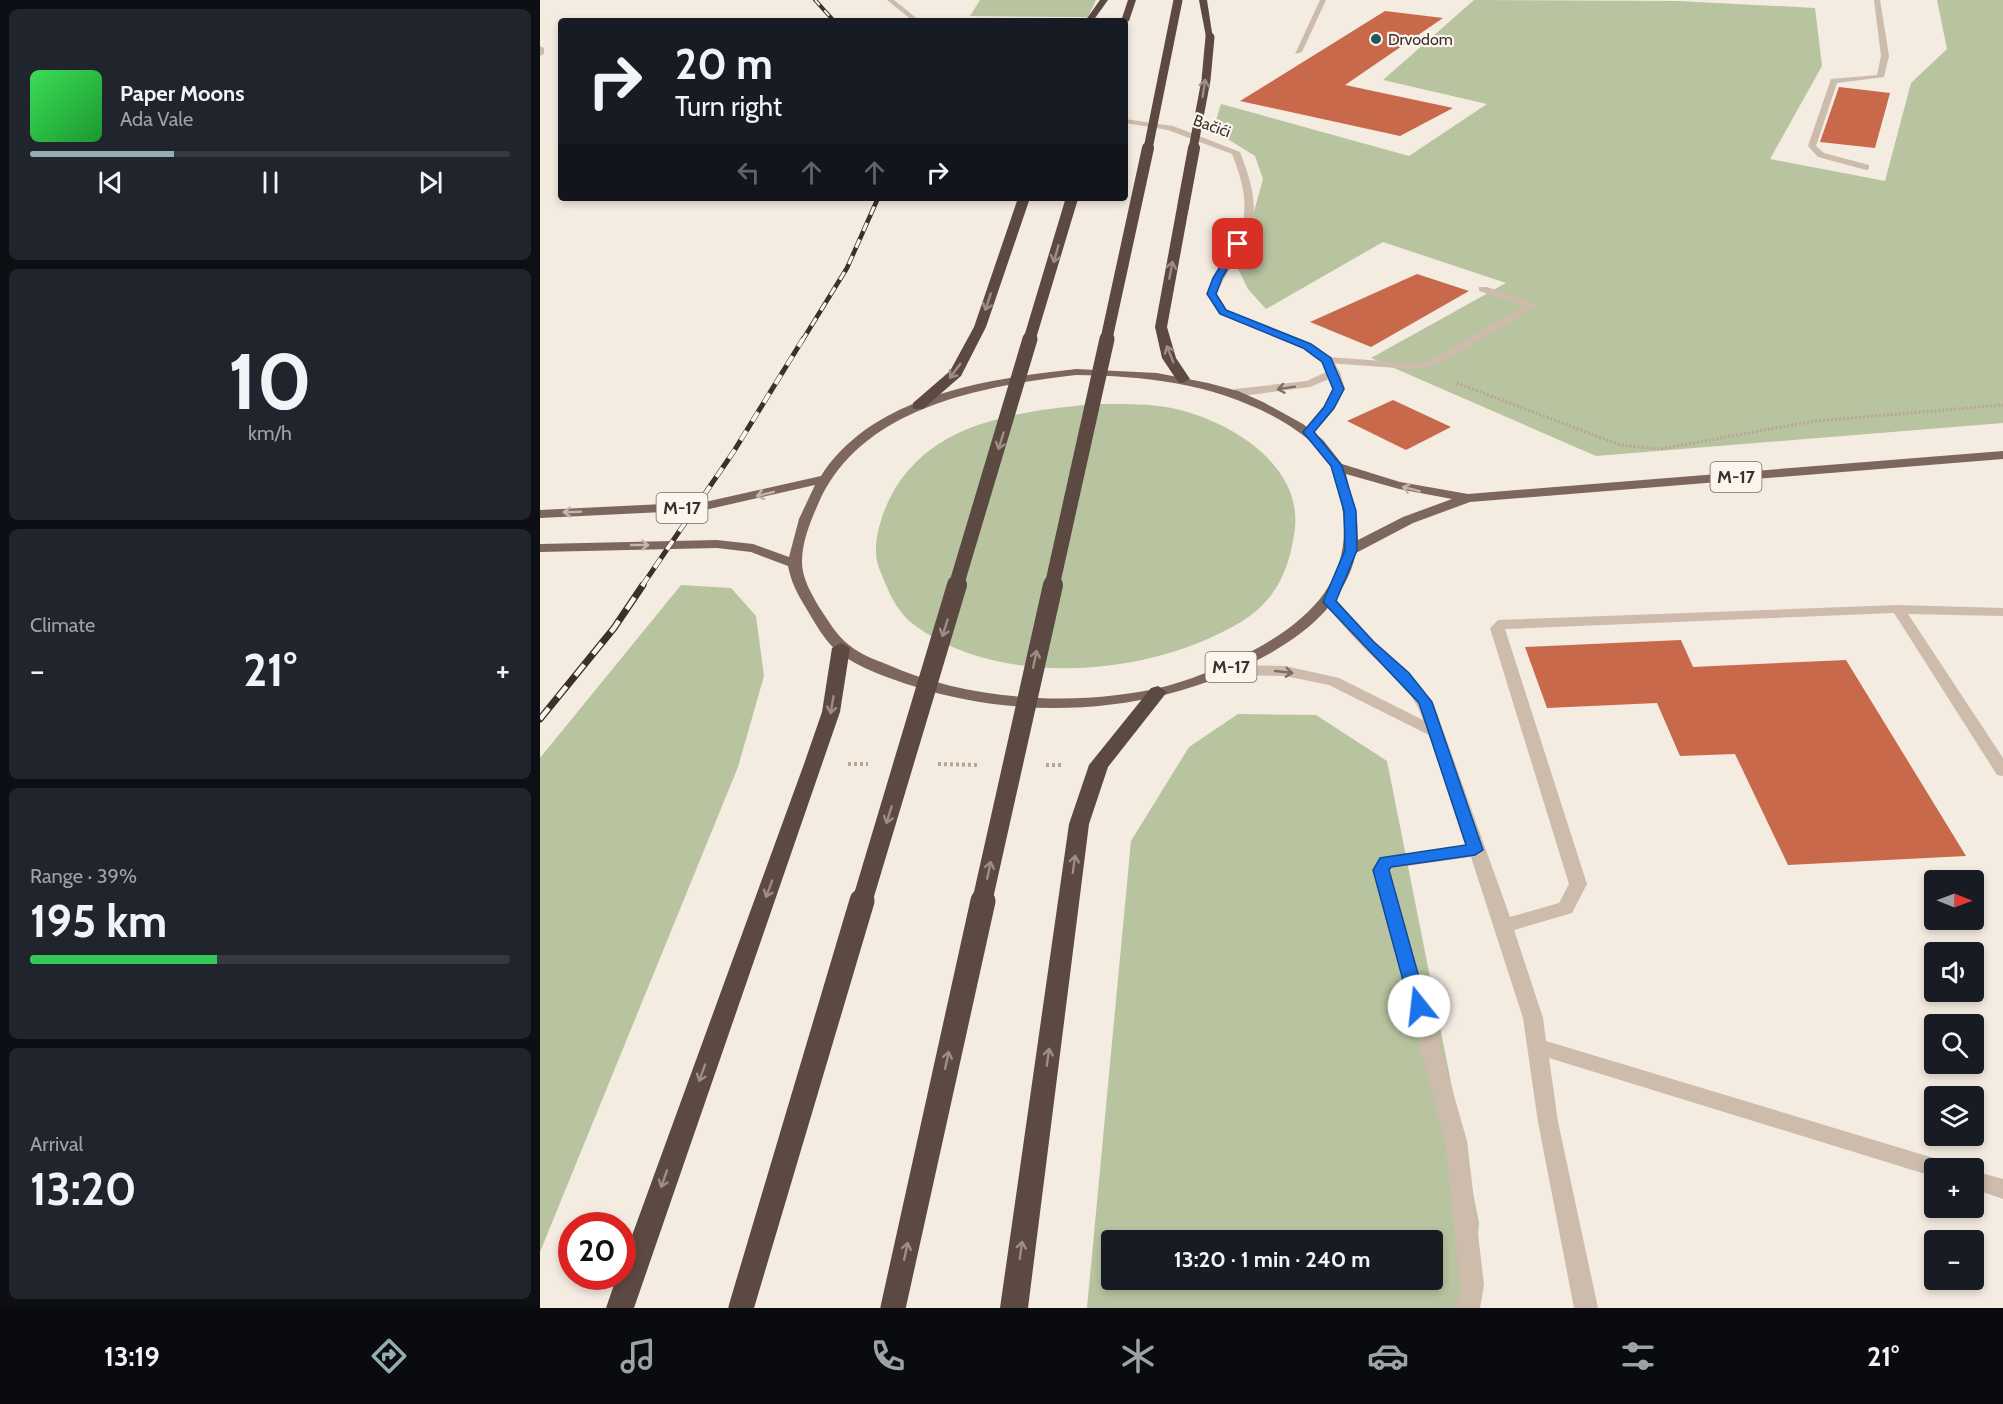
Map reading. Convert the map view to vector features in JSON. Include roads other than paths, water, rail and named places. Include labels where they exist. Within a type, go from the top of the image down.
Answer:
[{"type":"highway","points":[[1091,18],[1104,0]]},
{"type":"highway","points":[[1126,18],[1132,0]]},
{"type":"highway","points":[[893,1308],[1143,175],[1178,0]]},
{"type":"highway","points":[[1183,379],[1169,358],[1161,327],[1208,58],[1210,37],[1203,0]]},
{"type":"highway","points":[[741,1308],[1071,201]]},
{"type":"highway","points":[[918,406],[956,373],[980,327],[1023,202]]},
{"type":"highway","points":[[620,1308],[814,764],[831,712],[841,648]]},
{"type":"highway","points":[[1014,1308],[1079,824],[1099,765],[1158,692]]},
{"type":"main road","name":"M-17","points":[[1076,372],[1133,372],[1183,379],[1236,393],[1308,432],[1337,466],[1350,511],[1351,550],[1330,602],[1304,626],[1281,641],[1225,670],[1158,692],[1088,700],[1025,701],[954,692],[894,675],[841,648],[804,595],[795,564],[804,519],[822,480],[845,454],[879,427],[918,406],[968,389],[1022,377],[1076,372]]},
{"type":"main road","name":"M-17","points":[[1351,550],[1385,529],[1425,512],[1469,498],[2003,455]]},
{"type":"main road","name":"M-17","points":[[1337,466],[1398,486],[1469,498]]},
{"type":"main road","name":"M-17","points":[[540,514],[705,506],[822,480]]},
{"type":"main road","name":"M-17","points":[[540,548],[717,544],[753,548],[795,564]]},
{"type":"street","points":[[890,0],[913,18]]},
{"type":"street","points":[[1298,52],[1323,0]]},
{"type":"street","points":[[1866,167],[1821,155],[1812,146],[1834,81],[1880,77],[1885,56],[1877,0]]},
{"type":"street","points":[[540,48],[540,54]]},
{"type":"street","name":"Bačići","points":[[1128,122],[1170,128],[1236,152],[1250,187],[1248,228],[1217,278],[1212,294],[1223,312],[1307,346],[1327,360],[1334,372]]},
{"type":"street","points":[[1327,360],[1411,366],[1432,364],[1533,304],[1483,289]]},
{"type":"street","points":[[1236,393],[1310,384],[1334,372],[1338,389],[1329,408],[1308,432]]},
{"type":"street","points":[[1330,602],[1369,645],[1404,676],[1425,702],[1475,850],[1504,926],[1533,1018],[1548,1122],[1587,1308]]},
{"type":"street","points":[[1504,926],[1566,908],[1578,884],[1497,628],[1503,623],[1898,609],[2003,612]]},
{"type":"street","points":[[1898,609],[2003,771]]},
{"type":"street","points":[[1225,670],[1285,671],[1334,681],[1435,732]]},
{"type":"street","points":[[1468,1308],[1472,1285],[1456,1141],[1381,870],[1386,862],[1475,850]]},
{"type":"street","points":[[1536,1046],[1924,1164]]},
{"type":"street","points":[[1984,1183],[2003,1189]]},
{"type":"railway","points":[[815,0],[831,18]]},
{"type":"railway","points":[[802,341],[847,268],[877,201]]},
{"type":"railway","points":[[642,586],[734,451],[803,339]]},
{"type":"railway","points":[[540,719],[614,628],[643,585]]},
{"type":"place","name":"Drvodom","points":[[1376,39]]}]
